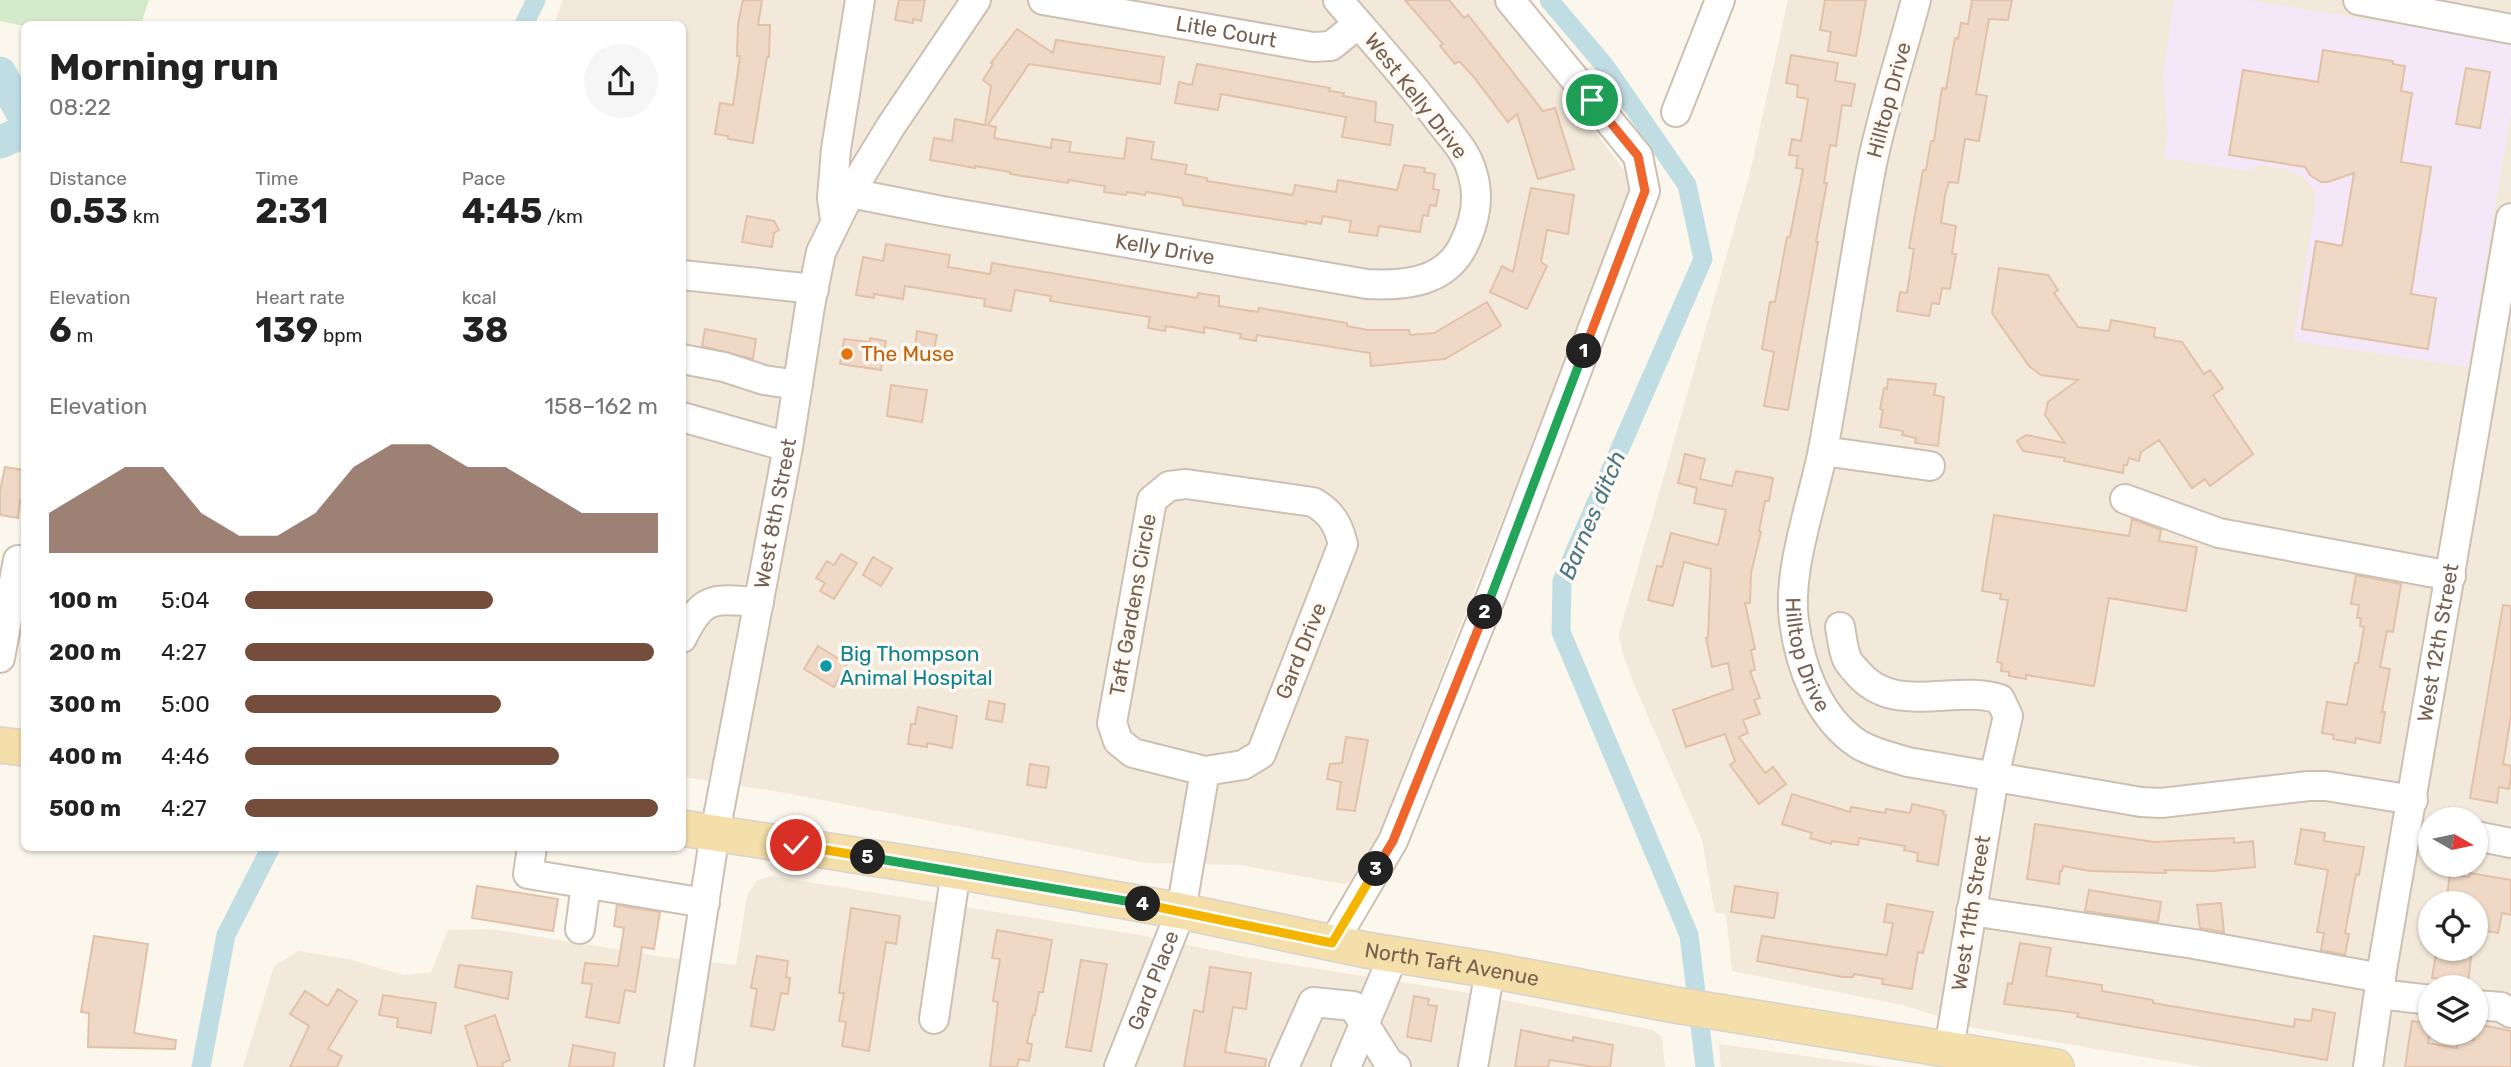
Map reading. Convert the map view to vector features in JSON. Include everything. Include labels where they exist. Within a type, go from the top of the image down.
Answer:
[{"type":"main road","points":[[0,745],[21,748]]},
{"type":"main road","name":"North Taft Avenue","points":[[699,830],[956,871],[1181,911],[1332,943],[1675,1005],[2056,1067]]},
{"type":"street","points":[[836,222],[832,198],[836,149],[860,0]]},
{"type":"street","name":"West 8th Street","points":[[679,1067],[705,903],[699,830],[759,602],[821,252],[850,193],[891,126],[976,0]]},
{"type":"street","name":"Litle Court","points":[[1043,0],[1324,47],[1331,46],[1358,24]]},
{"type":"street","name":"West Kelly Drive","points":[[1338,0],[1430,108],[1467,157],[1475,183],[1476,204],[1466,241]]},
{"type":"street","points":[[1332,943],[1393,841],[1492,594],[1645,191],[1638,156],[1510,0]]},
{"type":"street","points":[[1675,112],[1720,0]]},
{"type":"street","name":"Hilltop Drive","points":[[1916,0],[1871,171],[1823,451],[1796,572],[1794,620],[1801,658],[1811,686],[1825,709],[1842,730],[1858,743],[1879,754],[1908,762],[2141,802],[2161,803],[2326,786],[2417,817]]},
{"type":"street","points":[[2358,0],[2400,3],[2511,29]]},
{"type":"street","name":"Kelly Drive","points":[[850,193],[1367,284],[1399,285],[1423,280],[1454,260],[1466,241]]},
{"type":"street","name":"West 12th Street","points":[[2368,1067],[2380,986],[2417,817],[2451,576],[2500,352],[2511,218]]},
{"type":"street","points":[[686,275],[814,289]]},
{"type":"street","points":[[686,360],[724,367],[764,380],[798,385]]},
{"type":"street","points":[[686,418],[788,447]]},
{"type":"street","points":[[1823,451],[1930,466]]},
{"type":"street","name":"Taft Gardens Circle","points":[[1205,771],[1133,753],[1118,741],[1112,723],[1152,500],[1169,486],[1186,484],[1313,502]]},
{"type":"street","points":[[2125,499],[2219,533],[2451,576]]},
{"type":"street","name":"Gard Drive","points":[[1205,771],[1243,765],[1261,754],[1343,544],[1338,526],[1326,509],[1313,502]]},
{"type":"street","points":[[0,657],[14,559]]},
{"type":"street","points":[[686,629],[702,607],[716,599],[759,602]]},
{"type":"street","name":"West 11th Street","points":[[1840,627],[1847,660],[1865,682],[1889,694],[1910,698],[1984,694],[2000,699],[2008,716],[1994,777],[1949,1049]]},
{"type":"street","name":"Gard Place","points":[[1119,1067],[1181,911],[1205,771]]},
{"type":"street","points":[[2488,838],[2511,843]]},
{"type":"street","points":[[531,851],[528,874],[705,903]]},
{"type":"street","points":[[934,1019],[956,871]]},
{"type":"street","points":[[580,929],[586,884]]},
{"type":"street","points":[[1971,911],[2183,942],[2418,996]]},
{"type":"street","points":[[1346,1067],[1394,954]]},
{"type":"street","points":[[1473,1067],[1490,970]]},
{"type":"street","points":[[1284,1067],[1313,1002],[1353,1006],[1389,1063],[1396,1067]]},
{"type":"street","points":[[2488,1006],[2501,1007],[2511,1013]]},
{"type":"shaded area","points":[[563,0],[1497,0],[1634,184],[1361,879],[1343,884],[1241,865],[1146,863],[786,793],[686,777],[686,21],[555,21]]},
{"type":"shaded area","points":[[1788,0],[2511,0],[2511,1067],[2203,1067],[1974,1028],[1903,1005],[1732,971],[1726,914],[1715,913],[1702,840],[1633,682],[1619,634],[1750,173]]},
{"type":"shaded area","points":[[2174,0],[2247,0],[2504,42],[2511,46],[2511,112],[2468,367],[2294,341],[2316,200],[2314,189],[2308,181],[2288,169],[2263,165],[2246,171],[2164,158],[2168,134],[2163,76]]},
{"type":"shaded area","points":[[770,876],[1146,936],[1249,958],[1458,991],[1653,1030],[1662,1037],[1665,1067],[243,1067],[274,966],[298,951],[348,959],[404,975],[431,972],[448,930],[491,929],[671,958],[736,965],[747,896],[756,881]]},
{"type":"shaded area","points":[[1719,1044],[1883,1067],[1721,1067]]},
{"type":"green space","points":[[0,0],[149,0],[142,21],[21,21],[21,25],[0,21]]},
{"type":"building","points":[[743,0],[762,0],[758,25],[770,25],[769,57],[753,143],[715,134],[720,103],[733,105],[740,56],[737,56],[738,24]]},
{"type":"building","points":[[899,0],[925,0],[921,21],[913,19],[913,23],[895,20]]},
{"type":"building","points":[[1405,0],[1449,0],[1464,18],[1468,15],[1543,111],[1555,108],[1574,169],[1538,179],[1517,114],[1508,122],[1473,76],[1459,61],[1455,64],[1440,46],[1443,44]]},
{"type":"building","points":[[1825,0],[1866,0],[1856,56],[1828,51],[1831,32],[1820,30]]},
{"type":"building","points":[[1972,0],[2012,0],[2008,20],[1989,19],[1976,94],[1987,96],[1979,141],[1965,139],[1958,183],[1949,182],[1945,195],[1941,223],[1956,226],[1952,254],[1956,254],[1950,289],[1942,288],[1939,304],[1932,303],[1929,316],[1897,311],[1900,292],[1907,293],[1914,249],[1909,248],[1923,170],[1926,170],[1931,141],[1934,141],[1942,88],[1946,89],[1955,38],[1958,39],[1961,23],[1968,24]]},
{"type":"building","points":[[1017,29],[1053,53],[1056,40],[1164,57],[1160,84],[1029,64],[988,125],[996,127],[994,138],[1051,148],[1052,139],[1071,142],[1069,152],[1124,159],[1127,138],[1154,142],[1151,159],[1187,165],[1185,174],[1207,178],[1207,181],[1293,195],[1295,185],[1336,192],[1338,180],[1397,190],[1404,165],[1425,168],[1424,172],[1435,174],[1433,189],[1439,190],[1436,206],[1430,205],[1428,216],[1423,215],[1420,232],[1379,226],[1377,236],[1349,232],[1351,221],[1323,216],[1321,224],[1306,221],[1306,224],[1183,205],[1182,198],[1146,192],[1145,195],[1127,192],[1126,195],[1104,192],[1105,186],[1069,180],[1068,183],[930,160],[934,138],[952,141],[955,119],[985,125],[991,86],[983,80],[993,64],[991,63]]},
{"type":"building","points":[[2323,50],[2393,61],[2393,64],[2405,66],[2401,91],[2412,93],[2401,162],[2431,167],[2411,294],[2436,298],[2428,349],[2302,329],[2316,241],[2342,246],[2354,173],[2321,182],[2310,175],[2305,167],[2229,155],[2243,70],[2318,82]]},
{"type":"building","points":[[1791,55],[1838,63],[1835,81],[1855,84],[1851,106],[1842,105],[1836,146],[1830,145],[1818,242],[1788,410],[1764,406],[1774,352],[1762,349],[1770,302],[1775,302],[1803,169],[1796,168],[1798,156],[1789,155],[1792,139],[1801,141],[1808,99],[1797,97],[1798,85],[1786,83]]},
{"type":"building","points":[[1197,64],[1330,88],[1329,91],[1344,93],[1343,96],[1376,102],[1375,122],[1393,125],[1390,145],[1342,137],[1346,117],[1221,94],[1218,110],[1175,103],[1179,82],[1192,85]]},
{"type":"building","points":[[2466,68],[2490,72],[2480,128],[2456,124]]},
{"type":"building","points":[[1531,188],[1574,195],[1568,234],[1547,230],[1541,262],[1547,266],[1527,309],[1490,292],[1502,266],[1513,272]]},
{"type":"building","points":[[747,216],[774,221],[779,230],[774,233],[772,247],[742,242]]},
{"type":"building","points":[[886,244],[950,255],[948,267],[990,274],[992,263],[1197,298],[1198,293],[1219,296],[1219,306],[1258,312],[1259,308],[1347,323],[1347,326],[1368,330],[1409,330],[1410,335],[1434,333],[1487,302],[1501,326],[1445,359],[1371,366],[1370,353],[1257,335],[1256,341],[1240,338],[1241,334],[1204,327],[1204,333],[1166,326],[1165,331],[1148,328],[1150,317],[1050,301],[1051,296],[1015,290],[1011,311],[984,306],[985,299],[905,286],[903,299],[874,294],[874,298],[856,295],[863,257],[883,261]]},
{"type":"building","points":[[1999,268],[2048,275],[2058,290],[2054,293],[2078,327],[2109,331],[2111,320],[2155,328],[2154,337],[2182,342],[2204,374],[2210,370],[2223,388],[2213,395],[2253,454],[2210,486],[2205,479],[2192,488],[2159,440],[2141,452],[2139,461],[2129,458],[2123,473],[2064,461],[2065,458],[2023,451],[2017,441],[2026,435],[2065,443],[2045,415],[2048,402],[2078,380],[2041,375],[2029,366],[1992,313]]},
{"type":"building","points":[[705,329],[756,339],[753,359],[702,346]]},
{"type":"building","points":[[917,331],[937,335],[933,355],[914,351]]},
{"type":"building","points":[[870,338],[886,341],[881,370],[840,364],[844,339],[870,342]]},
{"type":"building","points":[[1888,379],[1936,384],[1934,395],[1944,397],[1938,446],[1915,443],[1916,438],[1902,435],[1903,431],[1880,427],[1883,410],[1880,409]]},
{"type":"building","points":[[891,385],[927,390],[922,422],[887,416]]},
{"type":"building","points":[[1685,454],[1705,459],[1700,479],[1732,486],[1736,471],[1773,478],[1769,501],[1765,501],[1751,573],[1750,603],[1745,603],[1755,649],[1751,650],[1755,670],[1750,671],[1760,698],[1754,700],[1760,714],[1743,720],[1748,733],[1739,737],[1765,773],[1773,767],[1786,784],[1759,804],[1730,765],[1735,761],[1725,734],[1686,747],[1673,710],[1733,689],[1728,663],[1712,667],[1706,638],[1711,569],[1684,562],[1673,606],[1648,600],[1657,566],[1662,567],[1671,533],[1718,545],[1726,510],[1694,503],[1697,488],[1678,483]]},
{"type":"building","points":[[5,467],[21,470],[18,518],[0,515],[0,491]]},
{"type":"building","points":[[1994,515],[2129,536],[2132,519],[2161,530],[2159,541],[2197,547],[2186,611],[2109,598],[2094,686],[2026,675],[2026,679],[2009,676],[2009,672],[2001,671],[2002,663],[1997,662],[2008,600],[2000,599],[2001,594],[1982,591]]},
{"type":"building","points":[[841,554],[857,563],[834,599],[820,591],[825,583],[816,578],[827,561],[834,565]]},
{"type":"building","points":[[873,557],[892,568],[881,586],[863,575]]},
{"type":"building","points":[[2356,575],[2401,584],[2393,632],[2387,631],[2380,667],[2390,669],[2382,712],[2385,712],[2380,743],[2356,738],[2355,743],[2333,739],[2334,735],[2322,733],[2327,702],[2347,705],[2355,663],[2358,663],[2364,627],[2360,626],[2361,618],[2357,618],[2359,605],[2351,604]]},
{"type":"building","points":[[2503,605],[2511,606],[2511,716],[2503,764],[2511,766],[2511,777],[2509,789],[2499,787],[2497,803],[2470,798]]},
{"type":"building","name":"Big Thompson Animal Hospital","points":[[818,646],[847,664],[834,687],[804,669]]},
{"type":"building","points":[[989,701],[1005,704],[1002,722],[986,719]]},
{"type":"building","points":[[918,707],[957,716],[952,748],[927,743],[927,747],[908,744],[911,724],[915,724]]},
{"type":"building","points":[[1346,737],[1368,740],[1355,811],[1337,809],[1341,782],[1327,779],[1330,764],[1342,763]]},
{"type":"building","points":[[1030,764],[1049,767],[1046,788],[1027,785]]},
{"type":"building","points":[[1792,794],[1850,812],[1851,807],[1885,813],[1886,809],[1910,813],[1912,804],[1944,811],[1943,814],[1946,815],[1938,865],[1917,861],[1918,853],[1904,850],[1905,846],[1859,838],[1858,845],[1832,841],[1831,844],[1810,838],[1812,833],[1782,824]]},
{"type":"building","points":[[2035,824],[2154,842],[2234,838],[2234,843],[2253,841],[2255,867],[2213,871],[2165,870],[2166,873],[2090,871],[2063,866],[2059,884],[2027,879]]},
{"type":"building","points":[[2301,829],[2325,833],[2324,841],[2364,847],[2345,933],[2349,934],[2345,955],[2321,950],[2324,933],[2317,932],[2328,870],[2295,864]]},
{"type":"building","points":[[2488,876],[2511,880],[2511,915],[2502,913],[2498,933],[2488,931],[2488,891],[2448,891],[2450,877]]},
{"type":"building","points":[[477,886],[558,899],[553,931],[472,918]]},
{"type":"building","points":[[1735,886],[1778,893],[1774,918],[1731,912]]},
{"type":"building","points":[[2089,890],[2161,902],[2158,922],[2085,911]]},
{"type":"building","points":[[2221,903],[2224,932],[2200,928],[2197,905]]},
{"type":"building","points":[[1887,904],[1933,912],[1923,953],[1918,952],[1912,989],[1882,984],[1883,979],[1854,974],[1853,977],[1843,977],[1757,961],[1762,936],[1887,955],[1893,923],[1884,922]]},
{"type":"building","points":[[617,905],[660,912],[654,949],[642,947],[635,992],[625,990],[619,1023],[586,1017],[592,984],[582,983],[585,963],[618,966],[624,928],[614,926]]},
{"type":"building","points":[[851,908],[900,916],[896,944],[886,942],[869,1051],[842,1046],[846,1022],[839,1021],[844,993],[839,993]]},
{"type":"building","points":[[997,930],[1052,940],[1043,992],[1039,992],[1027,1043],[1032,1044],[1029,1061],[1019,1059],[1017,1067],[990,1067],[998,1002],[993,1001],[1000,959],[992,958]]},
{"type":"building","points":[[94,936],[148,944],[134,1033],[176,1040],[175,1049],[88,1047],[89,1013],[81,1012]]},
{"type":"building","points":[[2020,943],[2051,948],[2046,976],[2102,985],[2102,991],[2153,1000],[2153,1003],[2294,1027],[2295,1019],[2311,1021],[2313,1009],[2335,1013],[2327,1060],[2077,1017],[2078,1013],[2004,1004],[2008,983],[2012,984]]},
{"type":"building","points":[[757,956],[788,961],[788,994],[781,993],[774,1030],[751,1026],[757,989],[751,988]]},
{"type":"building","points":[[1081,960],[1107,964],[1091,1051],[1066,1047]]},
{"type":"building","points":[[2435,961],[2471,961],[2469,975],[2432,975]]},
{"type":"building","points":[[459,965],[512,972],[508,999],[455,987]]},
{"type":"building","points":[[1210,967],[1251,973],[1246,1009],[1233,1007],[1225,1052],[1266,1059],[1265,1067],[1184,1067],[1194,1010],[1203,1012]]},
{"type":"building","points":[[338,989],[357,1001],[328,1049],[342,1056],[337,1067],[290,1067],[309,1026],[290,1014],[305,991],[328,1006]]},
{"type":"building","points":[[383,995],[436,1003],[431,1033],[397,1027],[398,1018],[379,1015]]},
{"type":"building","points":[[1414,996],[1429,999],[1428,1005],[1437,1006],[1431,1041],[1407,1037]]},
{"type":"building","points":[[495,1015],[510,1060],[502,1063],[503,1067],[478,1067],[465,1026]]},
{"type":"building","points":[[2412,1021],[2418,1022],[2418,1045],[2457,1048],[2458,1045],[2488,1045],[2488,1026],[2511,1031],[2511,1067],[2405,1067]]},
{"type":"building","points":[[1521,1030],[1573,1041],[1573,1037],[1613,1045],[1610,1067],[1550,1060],[1548,1067],[1515,1067]]},
{"type":"building","points":[[573,1045],[615,1053],[613,1067],[569,1067]]},
{"type":"waterway","points":[[526,21],[536,0]]},
{"type":"waterway","name":"Barnes ditch","points":[[1549,0],[1605,66],[1687,185],[1703,259],[1562,581],[1561,632],[1689,935],[1705,1067]]},
{"type":"waterway","points":[[0,73],[21,111]]},
{"type":"waterway","points":[[0,142],[21,133]]},
{"type":"waterway","points":[[201,1067],[226,935],[269,851]]},
{"type":"place","name":"The Muse","points":[[847,354]]},
{"type":"place","name":"Big Thompson Animal Hospital","points":[[826,666]]},
{"type":"route","points":[[796,845],[1181,911],[1332,943],[1393,841],[1492,594],[1645,191],[1638,156],[1592,100]]}]
